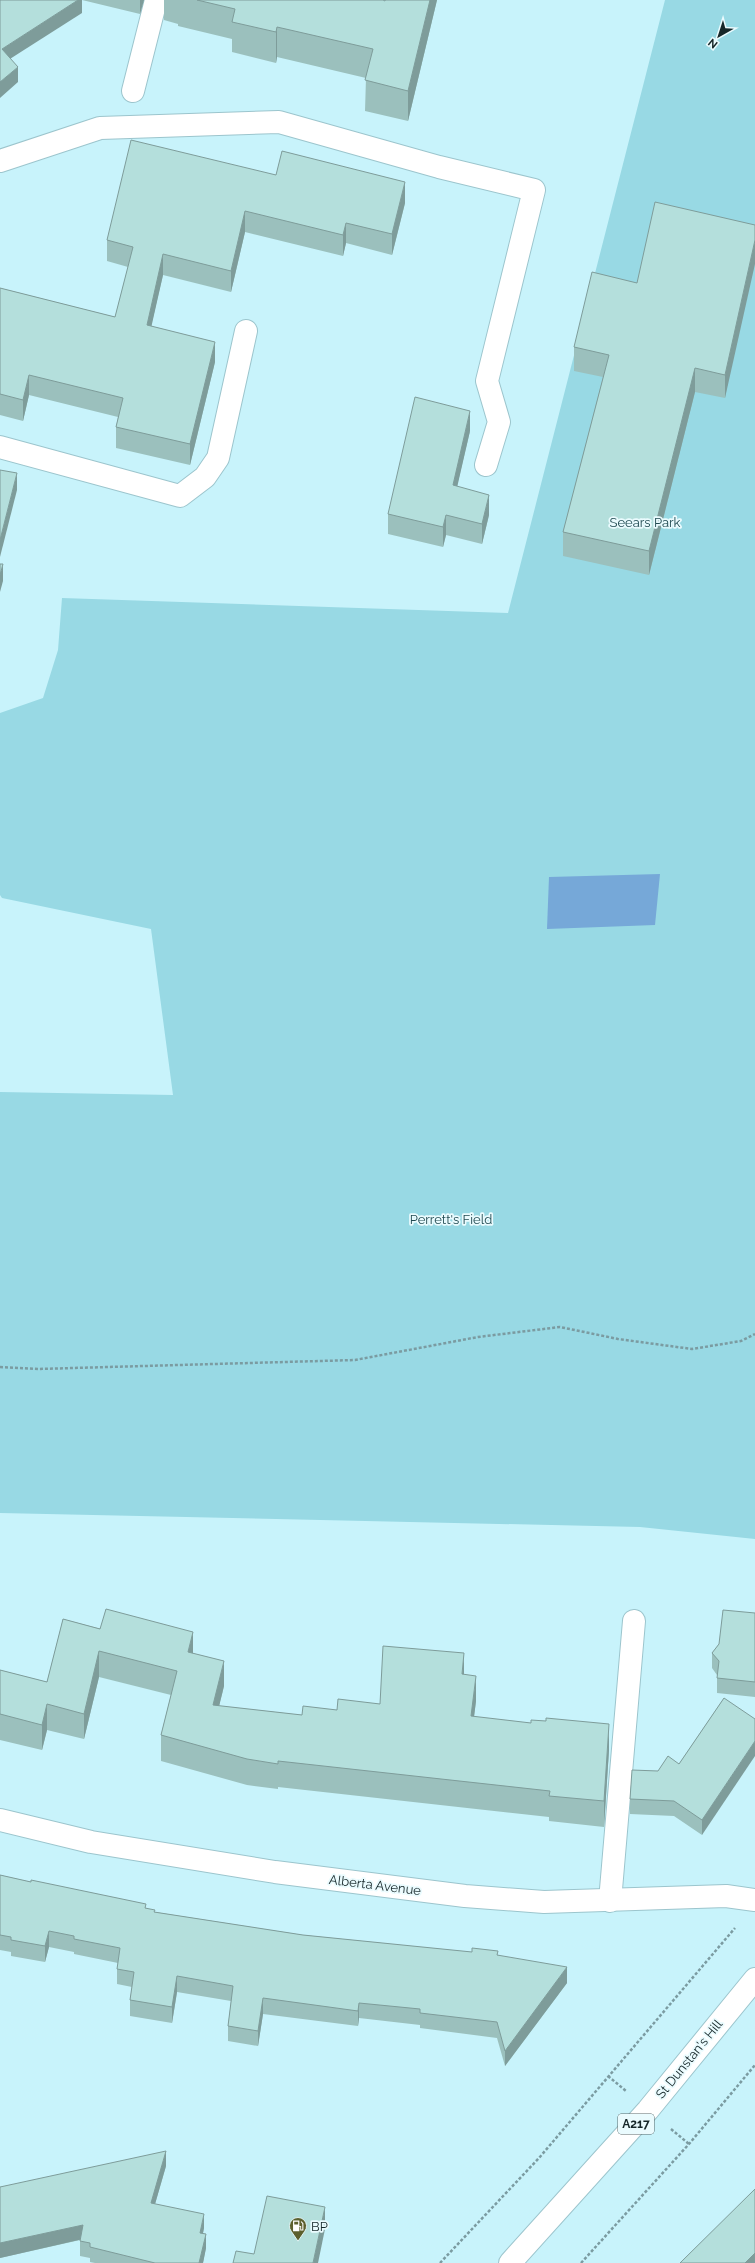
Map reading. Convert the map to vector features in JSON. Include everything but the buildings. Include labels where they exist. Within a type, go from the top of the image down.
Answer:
[{"type":"main road","points":[[133,91],[156,0]]},
{"type":"main road","points":[[0,161],[100,128],[279,122],[439,167],[534,190],[487,381],[499,422],[486,465]]},
{"type":"main road","points":[[0,447],[180,496],[205,477],[218,458],[246,331]]},
{"type":"main road","points":[[610,1901],[634,1621]]},
{"type":"main road","name":"Alberta Avenue","points":[[0,1820],[91,1842],[275,1872],[465,1896],[544,1902],[726,1896],[755,1900]]},
{"type":"main road","name":"St Dunstan's Hill","points":[[510,2263],[648,2110],[755,1979]]},
{"type":"path","points":[[0,1367],[38,1369],[355,1360],[478,1337],[560,1327],[618,1339],[692,1349],[741,1341],[755,1334]]},
{"type":"path","points":[[440,2263],[539,2158],[739,1923]]},
{"type":"path","points":[[581,2263],[689,2144],[755,2065]]},
{"type":"green space","name":"Perrett's Field","points":[[665,0],[755,0],[755,1539],[640,1527],[0,1513],[0,1092],[173,1095],[151,929],[2,898],[0,895],[0,713],[43,698],[58,650],[62,598],[508,613]]},
{"type":"shaded area","points":[[660,874],[655,925],[547,929],[549,877]]},
{"type":"place","name":"BP","points":[[298,2241]]},
{"type":"park label","name":"Seears Park","points":[[645,522]]}]
